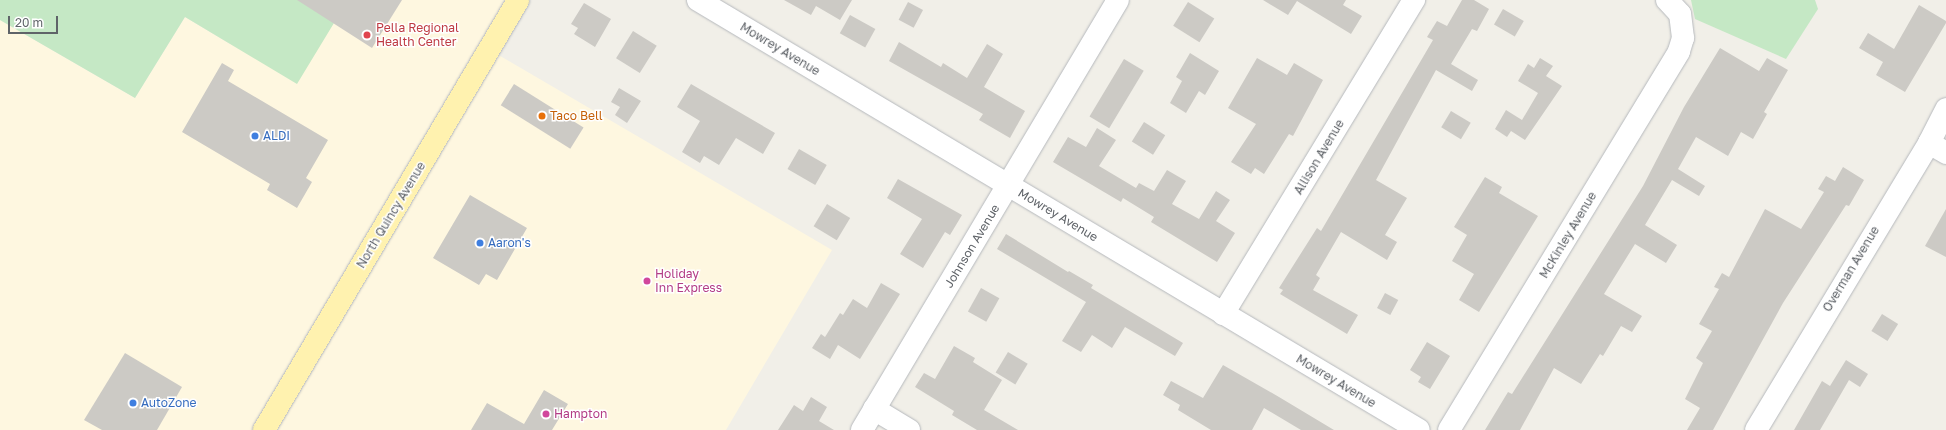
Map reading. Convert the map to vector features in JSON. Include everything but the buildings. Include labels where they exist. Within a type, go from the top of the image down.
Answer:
[{"type":"main road","name":"North Quincy Avenue","points":[[264,430],[518,0]]},
{"type":"street","name":"Mowrey Avenue","points":[[698,0],[1418,430]]},
{"type":"street","name":"Johnson Avenue","points":[[862,430],[1118,0]]},
{"type":"street","name":"Allison Avenue","points":[[1223,314],[1414,0]]},
{"type":"street","name":"McKinley Avenue","points":[[1449,430],[1679,51],[1683,38],[1680,14],[1667,0]]},
{"type":"street","name":"Overman Avenue","points":[[1756,430],[1937,148],[1946,109]]},
{"type":"street","points":[[874,410],[909,430]]},
{"type":"shaded area","points":[[309,0],[519,0],[490,50],[832,250],[726,430],[0,430],[0,20],[135,98],[185,17],[230,44]]},
{"type":"green space","points":[[0,0],[309,0],[334,23],[297,84],[185,17],[135,98],[0,20]]},
{"type":"green space","points":[[1691,0],[1815,0],[1818,9],[1786,59],[1695,19]]},
{"type":"place","name":"Pella Regional Health Center","points":[[367,35]]},
{"type":"place","name":"Taco Bell","points":[[542,116]]},
{"type":"place","name":"ALDI","points":[[255,136]]},
{"type":"place","name":"Aaron's","points":[[480,243]]},
{"type":"place","name":"Holiday Inn Express","points":[[647,281]]},
{"type":"place","name":"AutoZone","points":[[133,403]]},
{"type":"place","name":"Hampton","points":[[546,414]]}]
